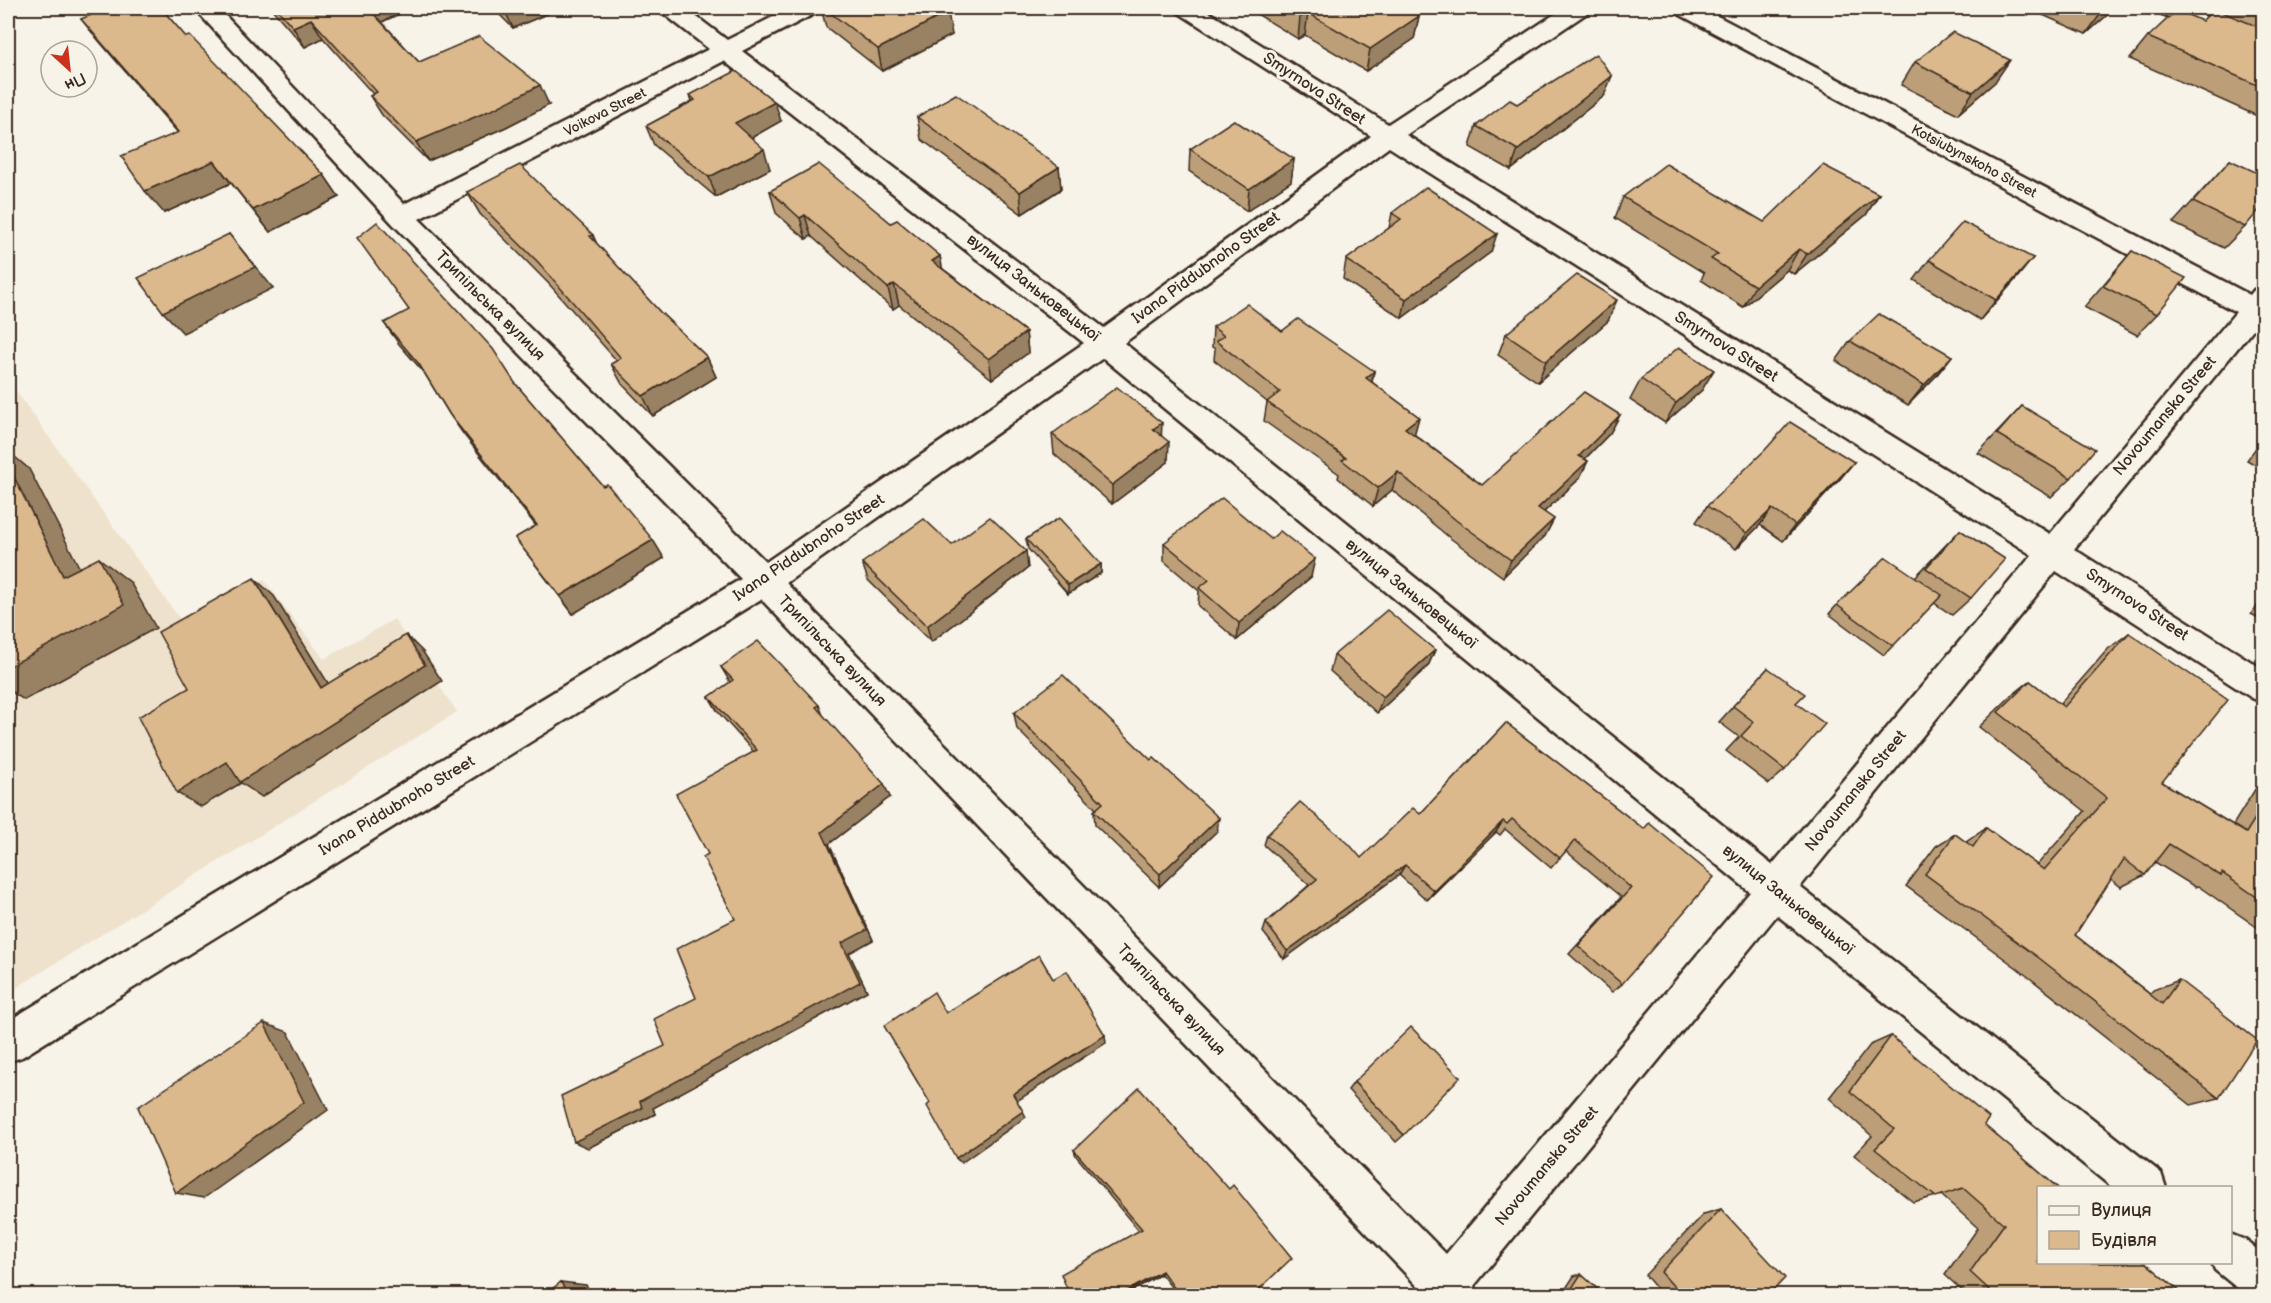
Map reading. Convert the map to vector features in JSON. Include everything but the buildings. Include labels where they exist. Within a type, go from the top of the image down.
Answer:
[{"type":"street","name":"Трипільська вулиця","points":[[206,8],[401,217],[764,581],[1453,1290]]},
{"type":"street","name":"вулиця Заньковецької","points":[[671,8],[1104,343],[1775,890],[2144,1186]]},
{"type":"street","name":"Voikova Street","points":[[401,217],[808,8]]},
{"type":"street","name":"Smyrnova Street","points":[[1187,8],[2054,551],[2264,688]]},
{"type":"street","name":"Ivana Piddubnoho Street","points":[[8,1043],[764,581],[1104,343],[1388,136],[1580,8]]},
{"type":"street","name":"Kotsiubynskoho Street","points":[[1685,8],[2260,307]]},
{"type":"street","points":[[2168,8],[2264,51]]},
{"type":"street","name":"Novoumanska Street","points":[[1453,1290],[1775,890],[2054,551],[2260,307]]},
{"type":"street","points":[[2232,1257],[2264,1282]]},
{"type":"shaded area","points":[[8,380],[182,622],[264,580],[324,659],[394,619],[457,712],[8,993]]}]
